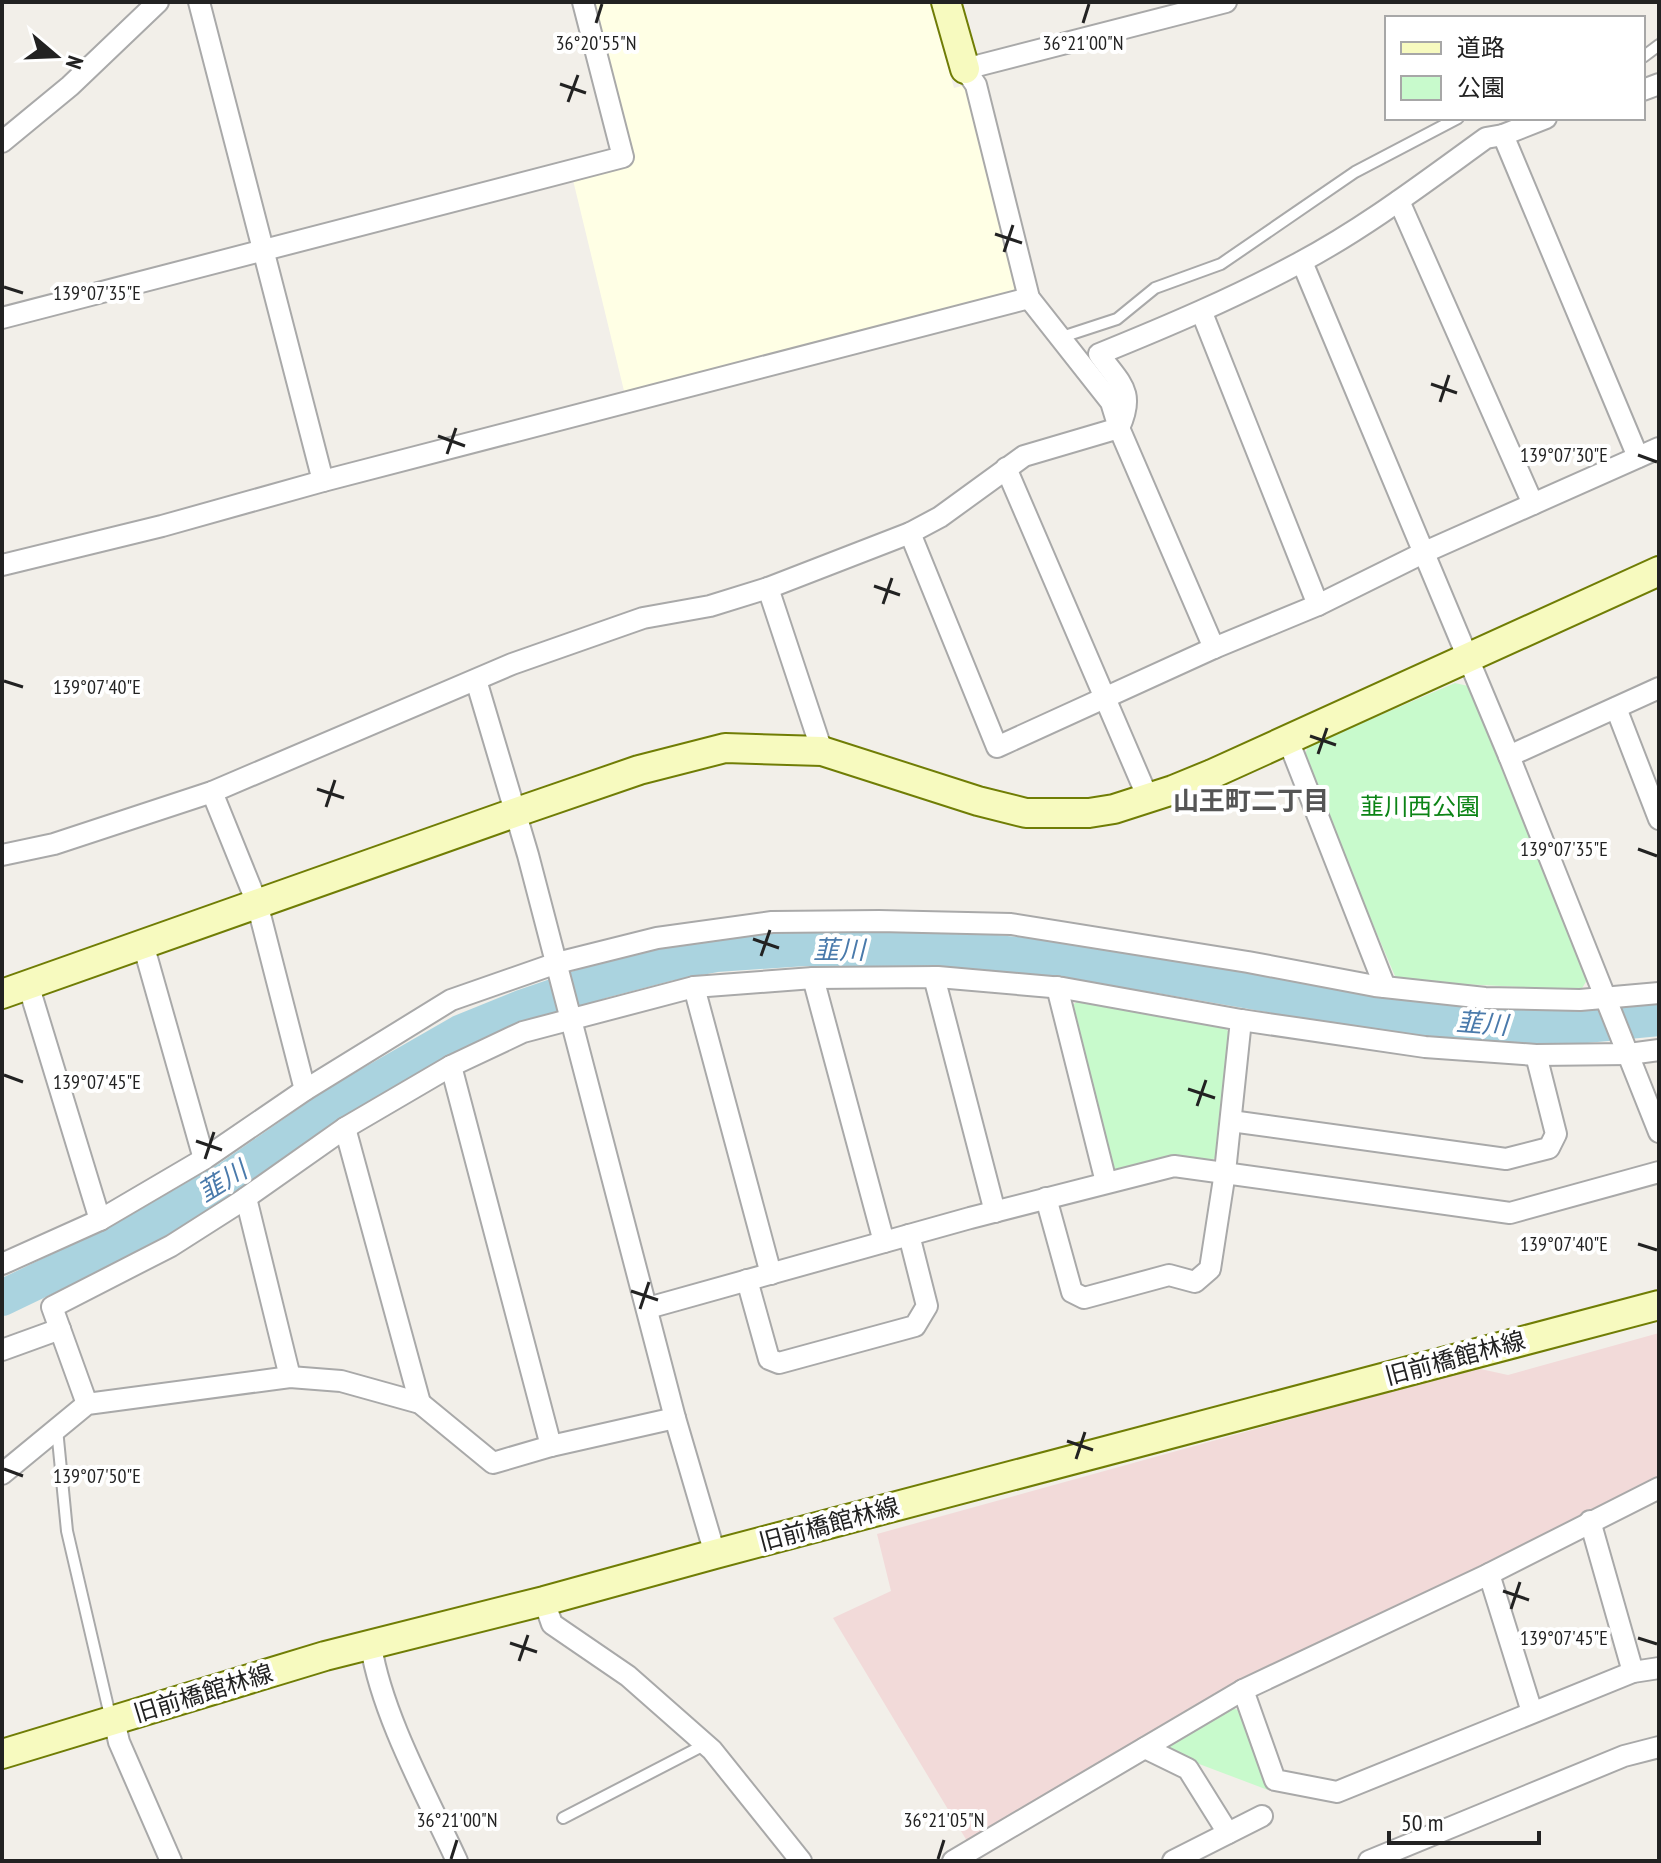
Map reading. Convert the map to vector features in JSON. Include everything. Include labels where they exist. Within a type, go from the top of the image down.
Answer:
[{"type":"street","points":[[2,142],[70,86],[158,2]]},
{"type":"street","points":[[199,2],[323,481]]},
{"type":"street","points":[[2,318],[623,157],[583,2]]},
{"type":"street","points":[[946,2],[965,69],[976,85],[1029,298],[1111,402],[1119,428],[1214,648]]},
{"type":"street","points":[[965,69],[1226,2]]},
{"type":"street","points":[[2,855],[54,844],[212,792],[512,664],[643,618],[710,606],[768,588],[910,533],[940,517],[1024,456],[1119,428],[1128,408],[1128,395],[1099,354],[1202,313],[1302,262],[1399,201],[1486,138],[1503,135],[1541,120]]},
{"type":"street","points":[[1503,135],[1638,457]]},
{"type":"street","points":[[1399,201],[1533,504]]},
{"type":"street","points":[[1302,262],[1469,657],[1659,1132]]},
{"type":"street","points":[[2,565],[162,526],[323,481],[1029,298]]},
{"type":"street","points":[[1202,313],[1318,605]]},
{"type":"street","points":[[910,533],[997,747],[1214,648],[1318,605],[1425,552],[1659,448]]},
{"type":"street","points":[[1006,468],[1148,798]]},
{"type":"street","points":[[100,1220],[15,989],[639,770],[725,748],[822,751],[978,801],[1026,813],[1089,813],[1114,809],[1212,774],[1659,571]]},
{"type":"street","points":[[768,588],[822,751]]},
{"type":"street","points":[[476,680],[528,855],[675,1418],[715,1554]]},
{"type":"street","points":[[1509,756],[1659,688]]},
{"type":"street","points":[[1616,708],[1659,819]]},
{"type":"street","points":[[1288,740],[1385,987]]},
{"type":"street","points":[[212,792],[257,903],[305,1090]]},
{"type":"street","points":[[2,1264],[100,1220],[204,1159],[305,1090],[451,1000],[657,938],[772,922],[1011,924],[1385,987],[1485,998],[1609,1005],[1659,993]]},
{"type":"street","points":[[143,944],[204,1159]]},
{"type":"street","points":[[934,977],[995,1212]]},
{"type":"street","points":[[87,1404],[52,1307],[171,1246],[345,1128],[451,1066],[523,1032],[694,987],[813,978],[934,977],[1057,987],[1241,1020],[1425,1047],[1536,1055],[1626,1047],[1659,1050]]},
{"type":"street","points":[[813,978],[884,1242]]},
{"type":"street","points":[[694,987],[771,1274]]},
{"type":"street","points":[[1057,987],[1106,1182]]},
{"type":"street","points":[[1046,1198],[1072,1292],[1084,1298],[1169,1275],[1195,1282],[1210,1269],[1225,1172],[1241,1020]]},
{"type":"street","points":[[1231,1121],[1506,1159],[1549,1148],[1556,1134],[1536,1055]]},
{"type":"street","points":[[451,1066],[551,1446]]},
{"type":"street","points":[[345,1128],[420,1403]]},
{"type":"street","points":[[648,1308],[1046,1198],[1174,1166],[1510,1213],[1659,1172]]},
{"type":"street","points":[[246,1198],[290,1377]]},
{"type":"street","points":[[747,1280],[769,1359],[779,1363],[915,1326],[927,1306],[909,1235]]},
{"type":"street","name":"旧前橋館林線","points":[[2,1754],[325,1656],[544,1601],[1659,1305]]},
{"type":"street","points":[[2,1350],[60,1329]]},
{"type":"street","points":[[2,1474],[87,1404],[290,1377],[341,1381],[420,1403],[493,1463],[551,1446],[675,1418]]},
{"type":"street","points":[[953,1861],[1243,1690],[1489,1574],[1659,1488]]},
{"type":"street","points":[[1590,1521],[1633,1672]]},
{"type":"street","points":[[1489,1574],[1532,1712]]},
{"type":"street","points":[[544,1601],[552,1624],[628,1676],[706,1744],[801,1861]]},
{"type":"street","points":[[371,1646],[387,1706],[457,1861]]},
{"type":"street","points":[[1243,1690],[1275,1780],[1337,1792],[1633,1672],[1659,1668]]},
{"type":"street","points":[[114,1720],[119,1742],[171,1861]]},
{"type":"street","points":[[1369,1861],[1624,1756],[1659,1747]]},
{"type":"street","points":[[1145,1748],[1188,1769],[1228,1833]]},
{"type":"street","points":[[1173,1861],[1262,1816]]},
{"type":"lane","points":[[1062,337],[1117,319],[1155,288],[1221,264],[1355,172],[1454,120]]},
{"type":"lane","points":[[57,1429],[67,1531],[108,1707],[114,1720]]},
{"type":"lane","points":[[563,1818],[706,1744]]},
{"type":"shaded area","points":[[592,2],[929,2],[954,88],[965,85],[1018,288],[1014,294],[625,395],[573,180],[632,165]]},
{"type":"shaded area","points":[[1659,1333],[1659,1481],[1497,1562],[1228,1687],[967,1841],[833,1618],[891,1591],[877,1534],[1476,1368],[1508,1375]]},
{"type":"green space","name":"韮川西公園","points":[[1455,683],[1468,686],[1587,980],[1581,990],[1403,981],[1395,976],[1303,761],[1308,746]]},
{"type":"green space","points":[[1079,1000],[1224,1026],[1232,1037],[1215,1158],[1207,1162],[1170,1156],[1120,1172],[1108,1165],[1069,1008]]},
{"type":"green space","points":[[1231,1707],[1240,1711],[1268,1790],[1170,1753],[1170,1743]]},
{"type":"waterway","name":"韮川","points":[[2,1298],[127,1238],[230,1178],[338,1103],[460,1033],[603,980],[716,954],[805,948],[963,950],[1164,976],[1412,1019],[1554,1028],[1659,1018]]},
{"type":"district","name":"山王町二丁目","points":[[1251,800]]}]
